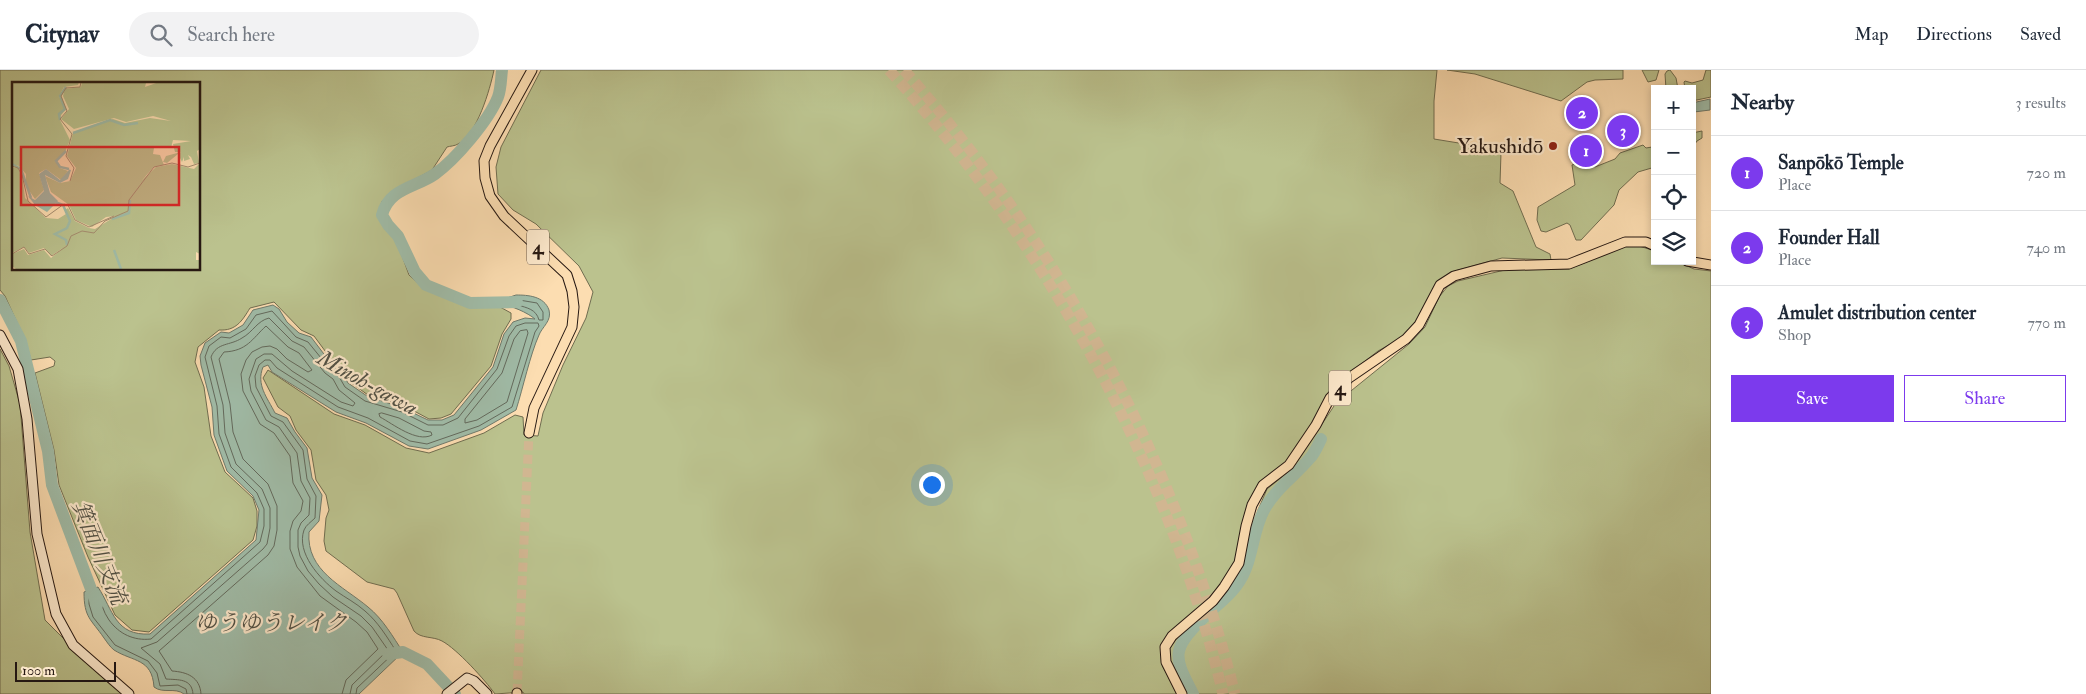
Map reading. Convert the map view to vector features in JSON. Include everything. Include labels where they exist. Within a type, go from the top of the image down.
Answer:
[{"type":"main road","name":"4","points":[[529,433],[534,408],[572,327],[574,307],[572,290],[567,275],[504,216],[490,196],[485,178],[484,161],[490,146],[532,70]]},
{"type":"main road","name":"4","points":[[1182,694],[1166,662],[1165,647],[1172,636],[1213,601],[1234,571],[1241,556],[1252,505],[1263,485],[1289,464],[1316,425],[1330,398],[1349,378],[1406,339],[1419,325],[1433,295],[1440,285],[1454,276],[1491,266],[1568,264],[1625,242],[1646,242],[1651,244]]},
{"type":"main road","points":[[1696,262],[1711,265]]},
{"type":"street","points":[[0,335],[18,369],[26,419],[38,534],[56,614],[73,645],[127,692]]},
{"type":"street","points":[[447,694],[464,679],[470,679],[487,694]]},
{"type":"green space","points":[[0,70],[494,70],[482,111],[465,139],[458,144],[447,147],[432,170],[392,192],[382,201],[378,216],[396,239],[409,275],[423,288],[470,305],[500,307],[511,313],[511,319],[502,334],[491,366],[451,414],[441,418],[429,419],[403,405],[368,395],[350,382],[344,370],[334,363],[314,336],[301,330],[274,302],[250,308],[234,327],[219,330],[198,347],[195,362],[204,387],[211,436],[225,472],[253,498],[257,511],[257,526],[253,540],[149,632],[132,630],[115,615],[88,557],[59,485],[54,450],[35,373],[54,366],[55,361],[50,357],[31,360],[25,340],[5,296],[0,290]]},
{"type":"green space","points":[[541,70],[1437,70],[1434,101],[1434,139],[1471,145],[1501,153],[1500,183],[1513,191],[1536,247],[1550,254],[1551,260],[1502,258],[1451,272],[1437,283],[1415,324],[1403,337],[1378,351],[1347,375],[1286,463],[1260,482],[1235,562],[1222,586],[1161,648],[1163,667],[1178,694],[524,694],[523,692],[495,694],[470,665],[448,645],[438,639],[417,634],[414,631],[394,589],[367,582],[326,551],[324,541],[326,518],[329,510],[326,495],[316,480],[311,450],[296,430],[290,416],[278,407],[263,378],[268,370],[334,414],[365,425],[406,448],[429,453],[484,433],[515,415],[523,417],[524,435],[538,436],[543,413],[563,365],[586,318],[593,292],[579,266],[536,224],[513,210],[498,194],[496,167],[501,147]]},
{"type":"green space","points":[[1447,70],[1623,70],[1623,79],[1587,82],[1561,101],[1475,74]]},
{"type":"green space","points":[[1642,70],[1659,70],[1656,80],[1648,82]]},
{"type":"green space","points":[[1670,70],[1676,78],[1677,85],[1666,85],[1665,74]]},
{"type":"green space","points":[[1706,70],[1711,70],[1711,97],[1696,100],[1696,85],[1684,85],[1684,82],[1692,83],[1703,80]]},
{"type":"green space","points":[[1702,131],[1702,138],[1696,142],[1696,132]]},
{"type":"green space","points":[[1643,145],[1646,148],[1651,147],[1651,168],[1638,172],[1619,190],[1614,205],[1581,240],[1576,240],[1570,225],[1567,223],[1546,232],[1541,231],[1537,220],[1538,207],[1575,185],[1572,165],[1586,159],[1595,167],[1615,159],[1620,153]]},
{"type":"green space","points":[[1636,245],[1651,250],[1651,265],[1685,265],[1694,269],[1711,271],[1711,694],[1188,694],[1170,662],[1168,650],[1182,632],[1212,605],[1251,565],[1254,526],[1258,510],[1267,489],[1292,469],[1336,403],[1409,344],[1425,327],[1439,297],[1448,286],[1458,281],[1505,270],[1569,269],[1626,246]]},
{"type":"green space","points":[[0,349],[9,366],[20,404],[30,532],[45,620],[107,682],[123,694],[0,694]]},
{"type":"water","points":[[1710,99],[1710,110],[1696,112],[1696,102]]},
{"type":"water","name":"ゆうゆうレイク","points":[[516,295],[540,299],[547,305],[550,314],[536,343],[516,410],[481,430],[428,449],[409,446],[366,423],[336,412],[272,372],[268,365],[263,367],[261,380],[266,396],[275,413],[287,418],[307,448],[312,478],[322,495],[319,521],[309,532],[313,557],[328,576],[378,617],[403,652],[359,694],[184,694],[177,691],[161,690],[154,687],[150,671],[145,666],[110,646],[89,618],[85,607],[84,592],[98,587],[116,620],[122,626],[129,631],[150,634],[256,540],[259,510],[253,496],[227,471],[214,435],[212,407],[200,356],[205,343],[221,332],[229,333],[243,325],[253,310],[273,305],[279,309],[287,322],[299,333],[311,337],[333,366],[342,372],[348,383],[367,396],[403,408],[428,420],[442,420],[454,415],[493,367],[504,334],[513,322],[525,318],[535,319],[510,306],[501,305],[501,300]]},
{"type":"waterway","name":"Minoh-gawa","points":[[502,70],[498,97],[494,106],[471,138],[435,174],[390,199],[382,215],[398,236],[415,272],[426,285],[470,303],[517,302]]},
{"type":"waterway","name":"箕面川支流","points":[[0,300],[21,341],[48,451],[52,485],[97,605]]},
{"type":"waterway","points":[[1193,694],[1179,662],[1178,656],[1182,643],[1194,627],[1239,582],[1248,562],[1256,530],[1264,510],[1279,489],[1312,456],[1321,439]]},
{"type":"waterway","name":"Minoh-gawa","points":[[388,654],[403,652],[427,664],[455,694]]},
{"type":"tunnel","points":[[889,70],[947,138],[1000,210],[1050,284],[1095,362],[1135,442],[1170,524],[1199,608],[1223,694]]},
{"type":"tunnel","points":[[904,70],[961,138],[1014,210],[1063,285],[1107,362],[1146,442],[1181,524],[1211,608],[1235,694]]},
{"type":"tunnel","points":[[517,693],[529,433]]},
{"type":"place","name":"Founder Hall","points":[[1582,113]]},
{"type":"place","name":"Amulet distribution center","points":[[1623,131]]},
{"type":"place","name":"Yakushidō","points":[[1553,146]]},
{"type":"place","name":"Sanpōkō Temple","points":[[1586,151]]}]
